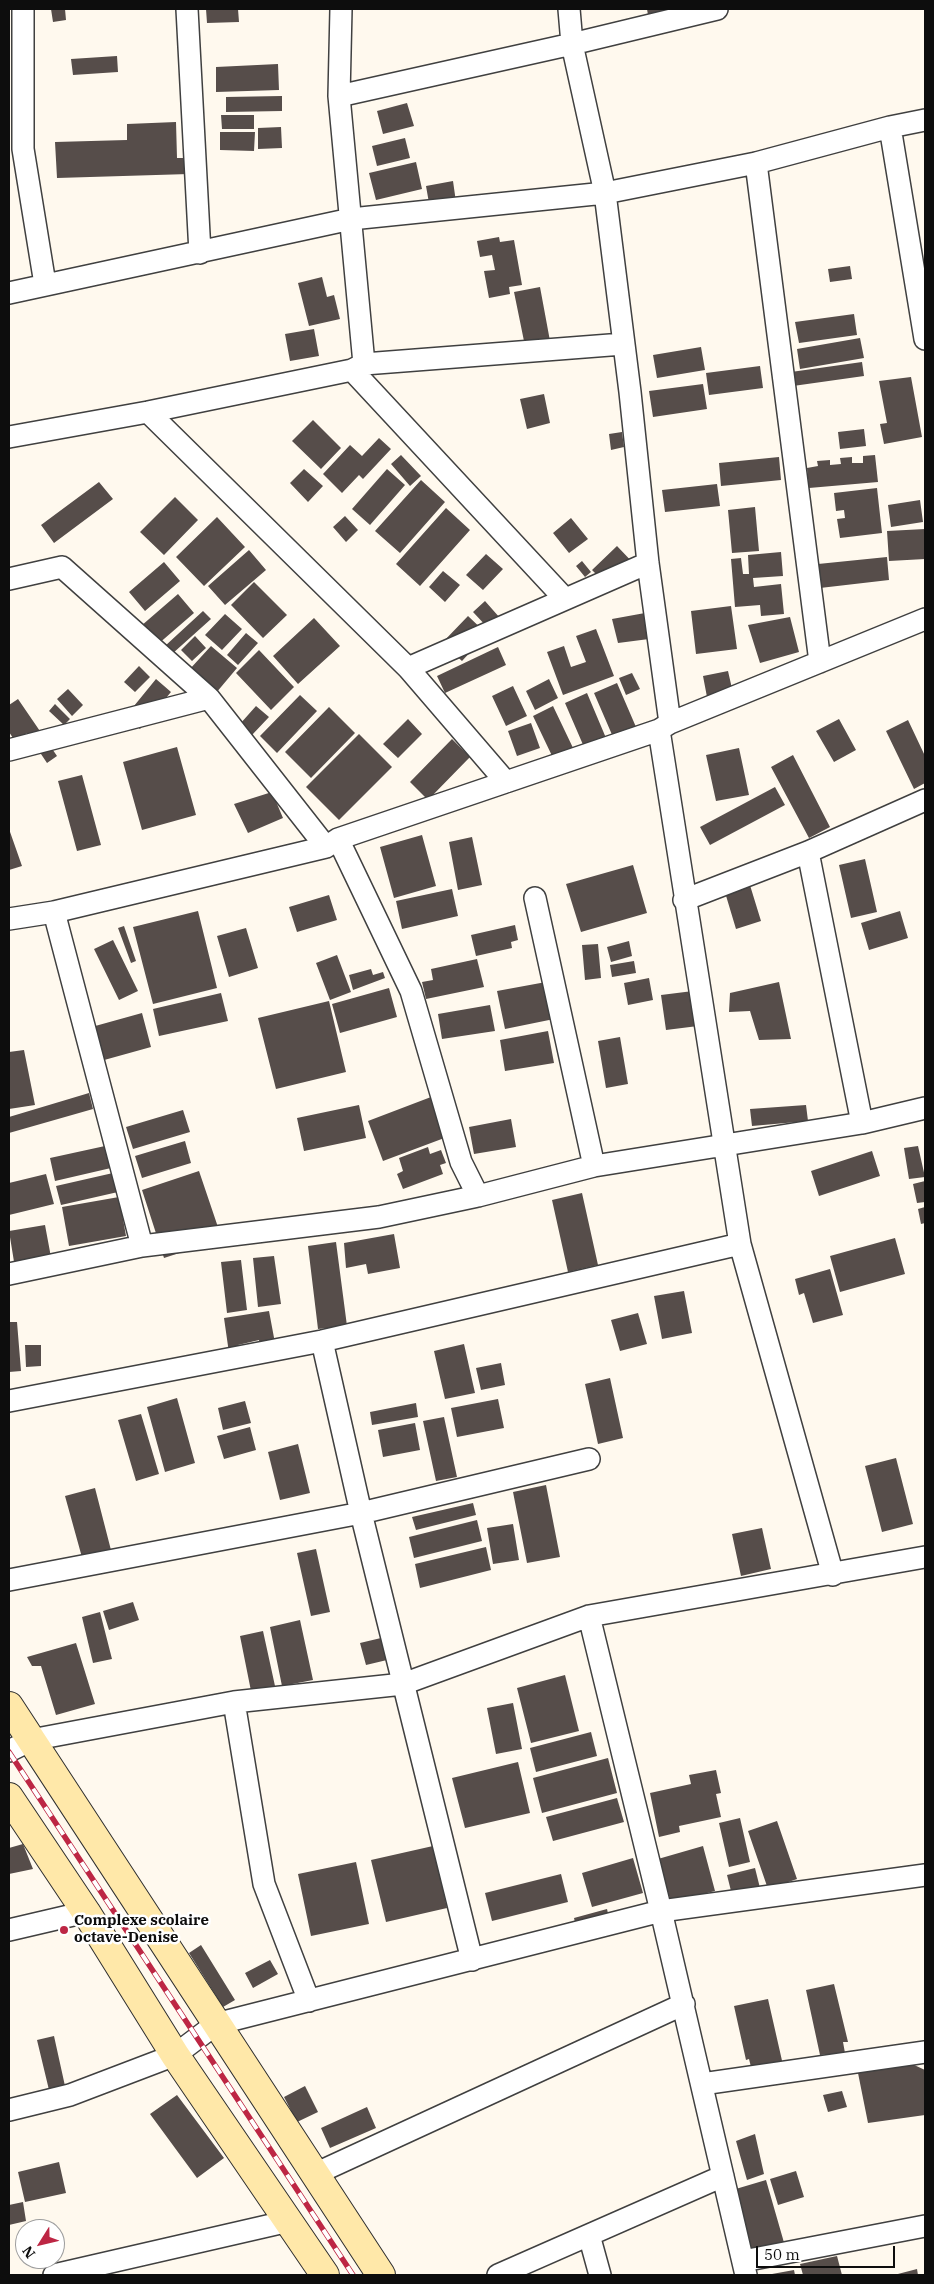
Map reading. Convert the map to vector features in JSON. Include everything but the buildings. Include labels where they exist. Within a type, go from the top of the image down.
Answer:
[{"type":"main road","points":[[9,1706],[20,1746],[216,2024],[381,2275]]},
{"type":"main road","points":[[9,1797],[86,1912],[175,2055],[325,2275]]},
{"type":"street","points":[[24,9],[16,150],[45,284]]},
{"type":"street","points":[[187,9],[200,253]]},
{"type":"street","points":[[341,9],[339,96],[351,219],[358,367],[565,599]]},
{"type":"street","points":[[569,9],[572,44],[605,193],[630,392],[664,727],[684,900],[740,1244],[833,1575]]},
{"type":"street","points":[[339,96],[718,9]]},
{"type":"street","points":[[9,293],[351,219],[605,193],[756,164],[890,127],[925,120]]},
{"type":"street","points":[[890,127],[925,339]]},
{"type":"street","points":[[756,164],[820,662]]},
{"type":"street","points":[[9,437],[148,412],[358,367],[623,344]]},
{"type":"street","points":[[148,412],[408,668],[506,782]]},
{"type":"street","points":[[408,668],[648,563]]},
{"type":"street","points":[[9,579],[62,566],[209,698],[332,843],[411,990],[461,1162],[478,1196]]},
{"type":"street","points":[[9,919],[54,912],[332,843],[664,727],[925,618]]},
{"type":"street","points":[[9,750],[209,698]]},
{"type":"street","points":[[684,900],[808,852],[925,800]]},
{"type":"street","points":[[808,852],[862,1123]]},
{"type":"street","points":[[536,898],[594,1166]]},
{"type":"street","points":[[54,912],[142,1246]]},
{"type":"street","points":[[9,1274],[142,1246],[379,1217],[478,1196],[594,1166],[862,1123],[925,1108]]},
{"type":"street","points":[[9,1401],[322,1341],[740,1244]]},
{"type":"street","points":[[322,1341],[361,1512],[472,1960]]},
{"type":"street","points":[[9,1580],[361,1512],[589,1459]]},
{"type":"street","points":[[20,1746],[234,1702],[403,1684],[589,1616],[833,1575],[925,1557]]},
{"type":"street","points":[[589,1616],[684,2004],[745,2268],[925,2226]]},
{"type":"street","points":[[234,1702],[264,1884],[309,2001]]},
{"type":"street","points":[[9,2110],[70,2095],[175,2055],[216,2024],[661,1911],[925,1875]]},
{"type":"street","points":[[9,1930],[86,1912]]},
{"type":"street","points":[[315,2174],[684,2004]]},
{"type":"street","points":[[702,2084],[925,2052]]},
{"type":"street","points":[[498,2275],[723,2176]]},
{"type":"street","points":[[54,2275],[289,2221]]},
{"type":"street","points":[[589,2235],[600,2275]]},
{"type":"railway","points":[[9,1752],[353,2275]]},
{"type":"place","name":"Complexe scolaire octave-Denise","points":[[64,1930]]}]
